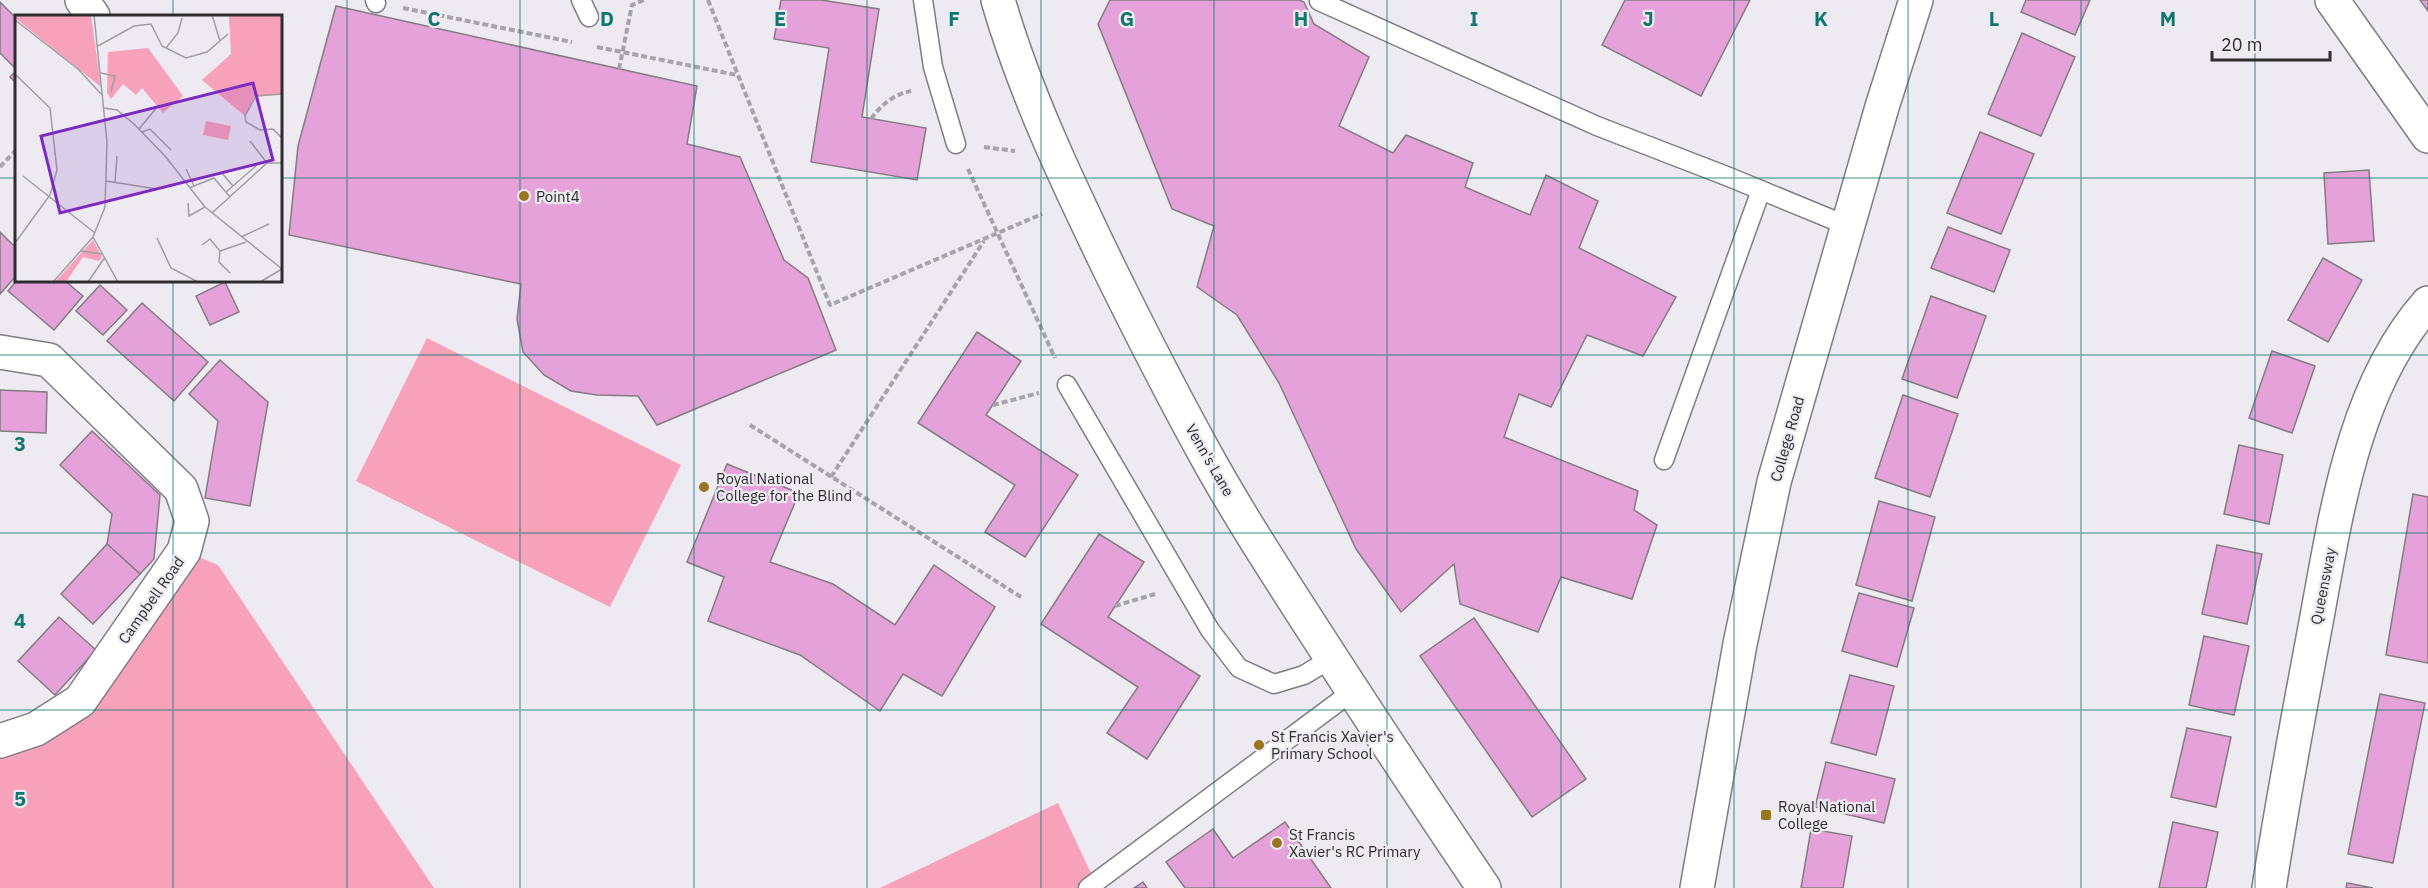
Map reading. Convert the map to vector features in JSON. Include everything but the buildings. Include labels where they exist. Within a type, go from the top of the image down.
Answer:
[{"type":"street","points":[[82,0],[92,15]]},
{"type":"street","name":"Venn's Lane","points":[[998,0],[1008,34],[1076,200],[1144,340],[1203,451],[1267,558],[1484,888]]},
{"type":"street","name":"College Road","points":[[1697,888],[1740,644],[1774,482],[1882,107],[1916,0]]},
{"type":"street","points":[[2332,0],[2428,136]]},
{"type":"street","name":"Queensway","points":[[2269,888],[2286,774],[2346,472],[2388,359],[2428,303]]},
{"type":"street","name":"Campbell Road","points":[[0,352],[49,360],[182,489],[192,521],[184,551],[80,701],[36,729],[0,741]]},
{"type":"lane","points":[[580,0],[589,17]]},
{"type":"lane","points":[[923,0],[938,85],[956,144]]},
{"type":"lane","points":[[1319,1],[1597,126],[1848,226]]},
{"type":"lane","points":[[1664,460],[1761,190]]},
{"type":"lane","points":[[1067,385],[1210,630],[1239,668],[1274,684],[1304,675],[1332,658]]},
{"type":"lane","points":[[1088,888],[1353,691]]},
{"type":"path","points":[[619,69],[632,5],[644,0]]},
{"type":"path","points":[[708,0],[830,305],[1076,200]]},
{"type":"path","points":[[375,1],[576,43]]},
{"type":"path","points":[[588,45],[738,75]]},
{"type":"path","points":[[871,119],[883,104],[901,93],[938,85]]},
{"type":"path","points":[[956,144],[1057,156]]},
{"type":"path","points":[[956,144],[999,233],[1067,385],[993,405]]},
{"type":"path","points":[[0,167],[15,151]]},
{"type":"path","points":[[831,477],[985,239]]},
{"type":"path","points":[[750,425],[1021,597]]},
{"type":"path","points":[[1115,606],[1185,585]]},
{"type":"shaded area","points":[[427,338],[681,465],[610,607],[356,481]]},
{"type":"shaded area","points":[[184,551],[218,565],[434,888],[0,888],[0,741],[36,729]]},
{"type":"shaded area","points":[[1058,803],[1098,888],[880,888]]},
{"type":"place","name":"Point4","points":[[524,196]]},
{"type":"place","name":"Royal National College for the Blind","points":[[704,487]]},
{"type":"place","name":"St Francis Xavier's Primary School","points":[[1259,745]]},
{"type":"place","name":"Royal National College","points":[[1766,815]]},
{"type":"place","name":"St Francis Xavier's RC Primary","points":[[1277,843]]}]
